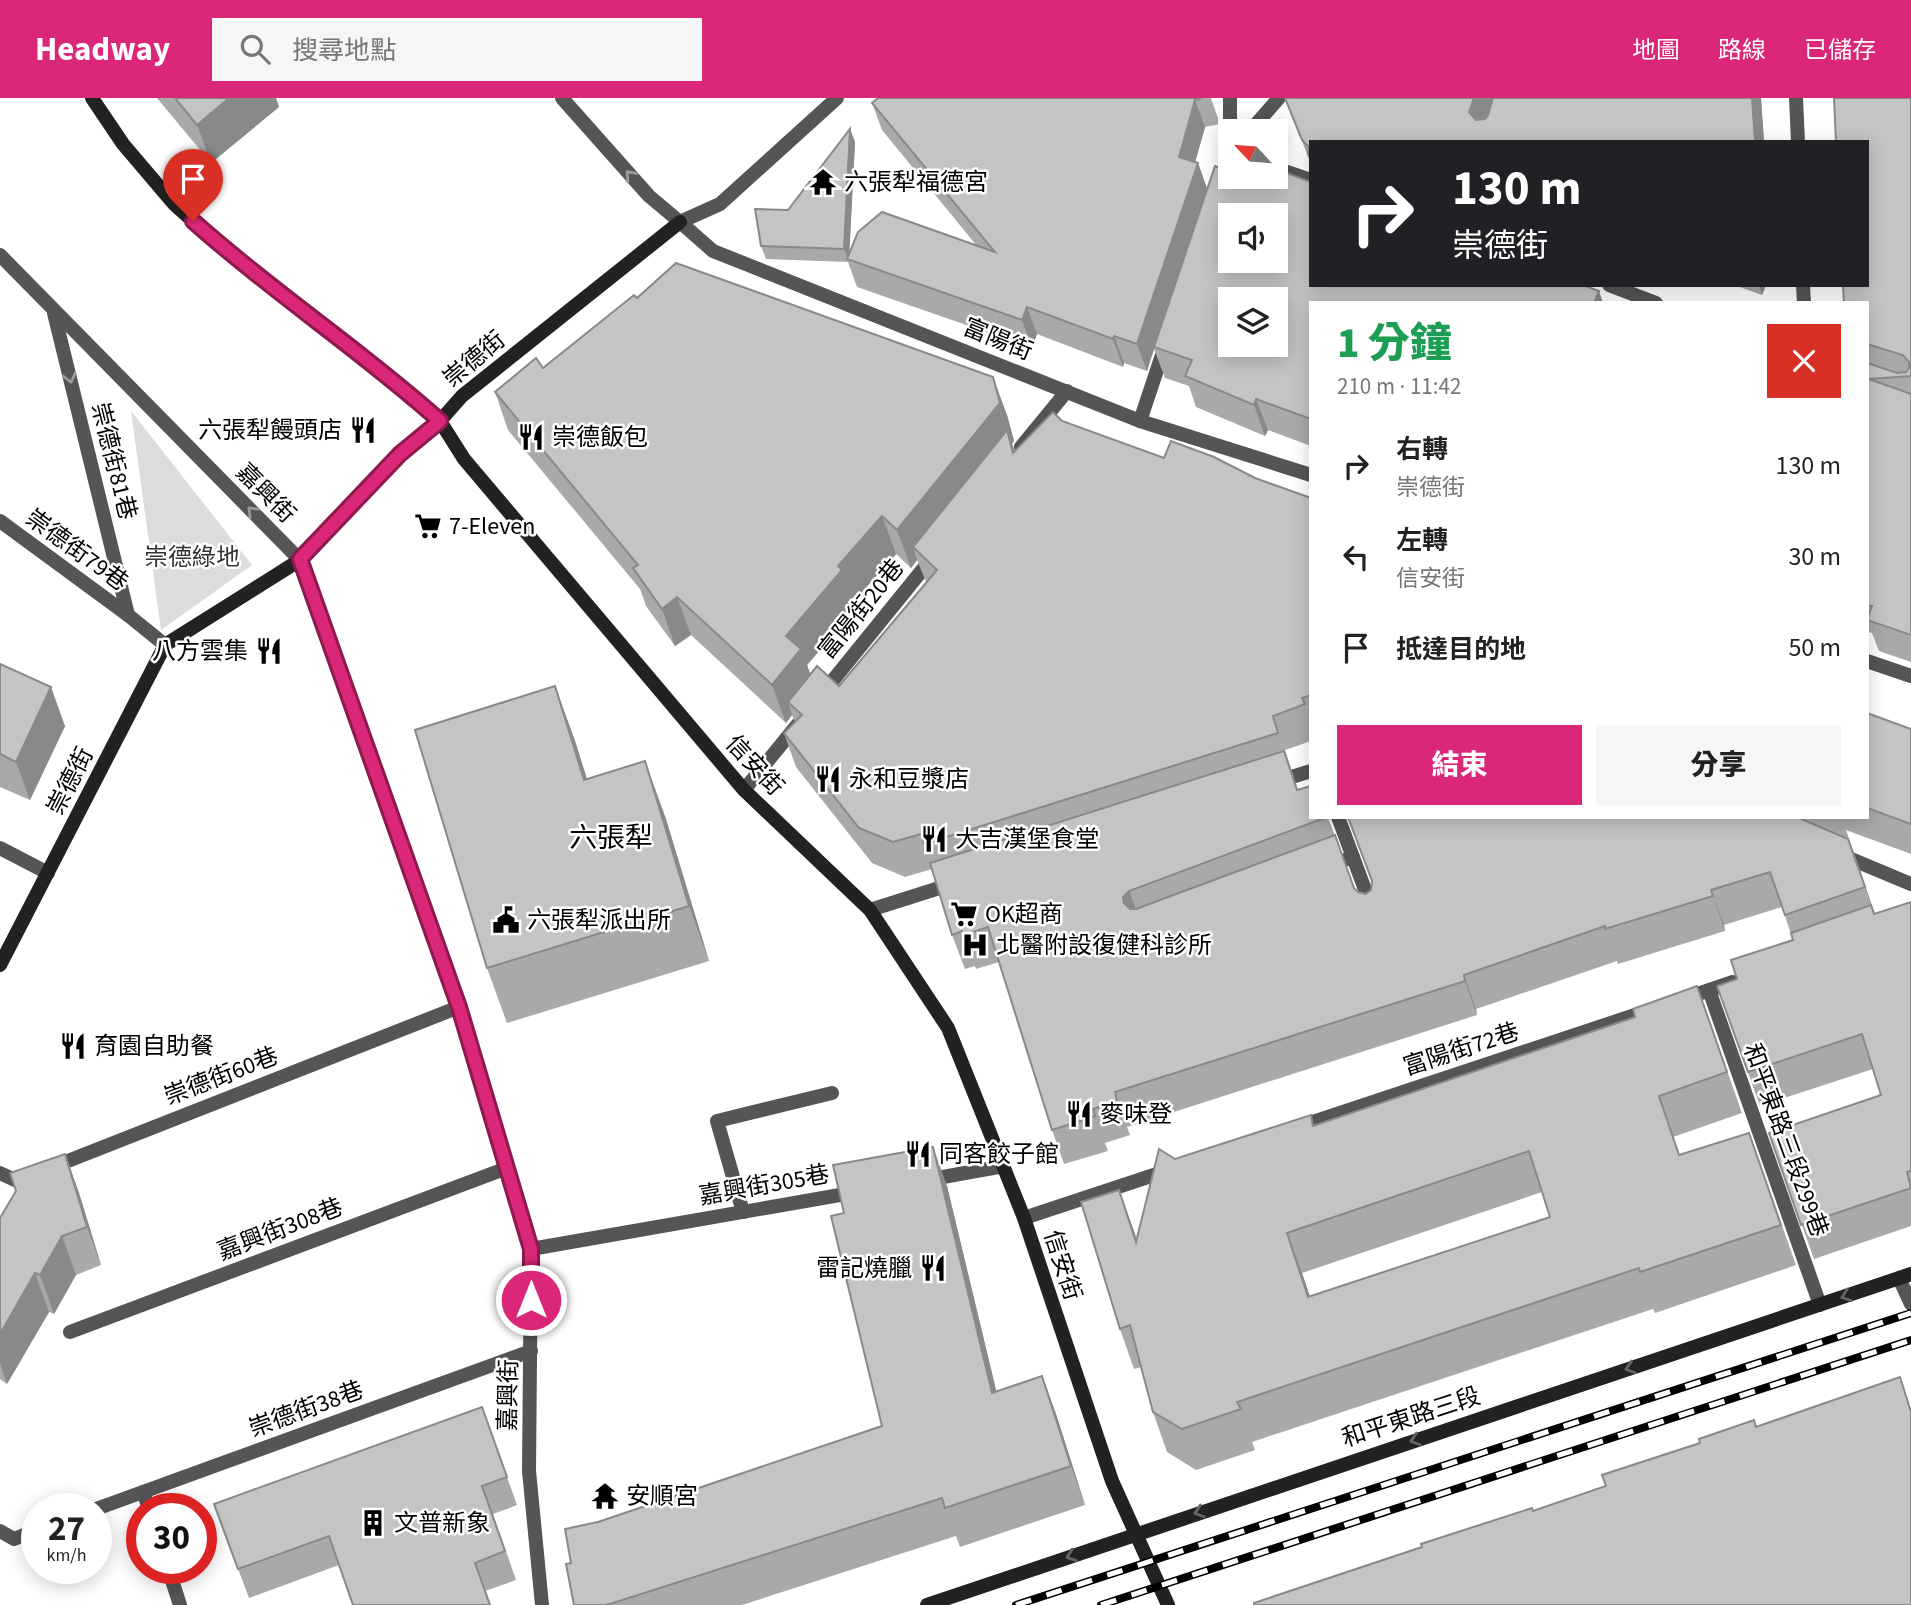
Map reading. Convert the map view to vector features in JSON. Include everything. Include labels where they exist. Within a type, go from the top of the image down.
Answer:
[{"type":"street","name":"信安街","points":[[92,98],[123,144],[174,204],[231,255],[399,384],[440,421],[464,459],[744,790],[870,910],[948,1028],[1024,1218],[1112,1482],[1168,1605]]},
{"type":"street","name":"富陽街","points":[[562,98],[649,196],[713,251],[1140,421],[1309,474]]},
{"type":"street","name":"崇德街","points":[[0,965],[165,645],[300,559],[400,454],[440,421],[462,396],[680,222],[720,204],[837,98]]},
{"type":"street","points":[[1230,98],[1230,119]]},
{"type":"street","points":[[1261,119],[1279,98]]},
{"type":"street","points":[[1796,98],[1798,140]]},
{"type":"street","points":[[1288,172],[1309,179]]},
{"type":"street","points":[[1213,205],[1218,189]]},
{"type":"street","name":"嘉興街","points":[[0,255],[300,559],[459,1007],[531,1249],[529,1471],[542,1605]]},
{"type":"street","points":[[1613,287],[1651,301]]},
{"type":"street","name":"崇德街81巷","points":[[54,312],[128,615]]},
{"type":"street","points":[[1140,421],[1170,332]]},
{"type":"street","points":[[1014,456],[1066,391]]},
{"type":"street","name":"崇德街79巷","points":[[0,522],[128,615]]},
{"type":"street","name":"富陽街20巷","points":[[744,790],[945,542]]},
{"type":"street","points":[[128,615],[165,645]]},
{"type":"street","points":[[1869,662],[1911,676]]},
{"type":"street","points":[[1259,787],[1309,772]]},
{"type":"street","points":[[1339,819],[1376,919]]},
{"type":"street","points":[[0,848],[48,873]]},
{"type":"street","points":[[1825,848],[1911,884]]},
{"type":"street","points":[[1314,871],[1353,857]]},
{"type":"street","points":[[870,910],[974,877]]},
{"type":"street","name":"富陽街72巷","points":[[1287,1130],[1746,977]]},
{"type":"street","name":"和平東路三段299巷","points":[[1709,990],[1820,1305]]},
{"type":"street","name":"崇德街60巷","points":[[0,1172],[17,1181],[459,1007]]},
{"type":"street","points":[[743,1212],[717,1121],[831,1093]]},
{"type":"street","points":[[908,1183],[1004,1166]]},
{"type":"street","points":[[1024,1218],[1182,1166]]},
{"type":"street","name":"嘉興街308巷","points":[[70,1332],[507,1168]]},
{"type":"street","name":"嘉興街305巷","points":[[531,1249],[867,1190]]},
{"type":"street","points":[[1905,1276],[1911,1304]]},
{"type":"street","name":"和平東路三段","points":[[927,1605],[1905,1276]]},
{"type":"street","name":"崇德街38巷","points":[[112,1503],[531,1351]]},
{"type":"street","points":[[0,1531],[14,1539],[21,1537]]},
{"type":"street","points":[[173,1584],[180,1605]]},
{"type":"green space","name":"崇德綠地","points":[[131,411],[252,565],[161,630]]},
{"type":"building","points":[[175,98],[229,98],[197,125]]},
{"type":"building","points":[[878,98],[1202,98],[1195,100],[1179,157],[1198,163],[1137,344],[1114,336],[1113,339],[1027,307],[1022,320],[847,259],[858,232],[882,212],[995,252],[872,103]]},
{"type":"building","points":[[1285,98],[1474,98],[1469,112],[1476,120],[1485,119],[1493,98],[1752,98],[1755,140],[1309,140],[1309,147],[1302,140]]},
{"type":"building","points":[[1834,98],[1911,98],[1911,376],[1869,379],[1869,364],[1897,373],[1906,372],[1909,362],[1903,355],[1869,345],[1869,301],[1844,301],[1843,287],[1869,287],[1869,140],[1836,140]]},
{"type":"building","points":[[850,129],[844,249],[761,246],[755,209],[788,210]]},
{"type":"building","points":[[1215,166],[1218,167],[1218,189],[1288,189],[1288,173],[1309,181],[1309,287],[1588,287],[1599,291],[1595,301],[1309,301],[1309,418],[1256,399],[1254,405],[1185,376],[1192,360],[1154,347]]},
{"type":"building","points":[[676,263],[993,377],[1000,403],[897,530],[882,516],[838,566],[842,570],[786,636],[801,649],[772,685],[677,597],[662,609],[633,568],[638,565],[495,392],[536,358],[543,368],[634,295],[637,298]]},
{"type":"building","points":[[1869,379],[1911,394],[1911,635],[1869,621],[1872,606],[1869,605]]},
{"type":"building","points":[[1053,412],[1062,421],[1164,458],[1171,441],[1214,457],[1255,478],[1309,497],[1309,696],[1302,698],[1305,704],[1273,716],[1278,733],[924,844],[921,834],[893,842],[859,828],[784,733],[802,715],[788,702],[817,666],[839,686],[937,570],[913,547],[1007,430],[1013,453]]},
{"type":"building","points":[[0,664],[51,687],[16,762],[0,754]]},
{"type":"building","points":[[555,686],[584,780],[645,761],[689,906],[487,968],[415,730]]},
{"type":"building","points":[[1869,714],[1911,729],[1911,824],[1869,809]]},
{"type":"building","points":[[1284,751],[1297,790],[1309,787],[1309,819],[1322,819],[1129,891],[1123,897],[1124,903],[1130,909],[1136,909],[1335,835],[1354,888],[1366,894],[1371,890],[1372,881],[1349,819],[1802,819],[1848,839],[1865,887],[1785,915],[1770,872],[1711,890],[1713,896],[1605,929],[1605,926],[1464,975],[1465,981],[1115,1092],[1117,1100],[1093,1109],[1095,1116],[1052,1130],[988,927],[964,935],[962,931],[952,935],[930,863]]},
{"type":"building","points":[[1911,902],[1911,1171],[1907,1172],[1911,1188],[1801,1225],[1769,1133],[1881,1095],[1862,1034],[1748,1072],[1717,986],[1737,979],[1731,960],[1793,940],[1791,933],[1871,905],[1874,914]]},
{"type":"building","points":[[1697,986],[1727,1072],[1659,1096],[1679,1155],[1749,1133],[1781,1225],[1640,1272],[1639,1268],[1237,1402],[1241,1409],[1182,1429],[1153,1412],[1130,1325],[1120,1329],[1081,1202],[1119,1190],[1136,1242],[1159,1149],[1175,1159],[1311,1115],[1313,1126],[1635,1017],[1633,1009]],"holes":[[[1529,1151],[1550,1217],[1308,1297],[1287,1233]]]},
{"type":"building","points":[[933,1147],[992,1393],[1042,1376],[1071,1466],[945,1508],[942,1498],[613,1603],[574,1605],[566,1564],[571,1563],[565,1529],[598,1522],[882,1426],[831,1216],[844,1213],[833,1165]]},
{"type":"building","points":[[65,1154],[87,1227],[62,1236],[40,1275],[35,1273],[0,1334],[0,1218],[16,1191],[10,1173]]},
{"type":"building","points":[[1900,1377],[1911,1412],[1911,1605],[1254,1605],[1422,1547],[1421,1544],[1606,1486],[1602,1475],[1700,1443],[1699,1439],[1754,1420],[1756,1427]]},
{"type":"building","name":"文普新象","points":[[482,1407],[507,1477],[482,1486],[505,1551],[475,1563],[490,1605],[353,1605],[329,1536],[238,1569],[217,1512],[217,1503]]},
{"type":"railway","points":[[1016,1605],[1911,1313]]},
{"type":"railway","points":[[1101,1605],[1911,1340]]},
{"type":"place","name":"六張犁福德宮","points":[[823,182]]},
{"type":"place","name":"六張犁饅頭店","points":[[363,430]]},
{"type":"place","name":"崇德飯包","points":[[531,437]]},
{"type":"place","name":"7-Eleven","points":[[428,526]]},
{"type":"place","name":"八方雲集","points":[[269,651]]},
{"type":"place","name":"永和豆漿店","points":[[828,779]]},
{"type":"place","name":"大吉漢堡食堂","points":[[934,839]]},
{"type":"place","name":"OK超商","points":[[964,914]]},
{"type":"place","name":"六張犁派出所","points":[[506,920]]},
{"type":"place","name":"北醫附設復健科診所","points":[[975,945]]},
{"type":"place","name":"育園自助餐","points":[[73,1046]]},
{"type":"place","name":"麥味登","points":[[1079,1114]]},
{"type":"place","name":"同客餃子館","points":[[918,1154]]},
{"type":"place","name":"雷記燒臘","points":[[933,1268]]},
{"type":"place","name":"安順宮","points":[[605,1496]]},
{"type":"place","name":"文普新象","points":[[373,1523]]},
{"type":"district","name":"六張犁","points":[[611,837]]},
{"type":"route","points":[[193,221],[231,255],[399,384],[440,421],[400,454],[300,559],[459,1007],[531,1249],[531,1300]]}]
